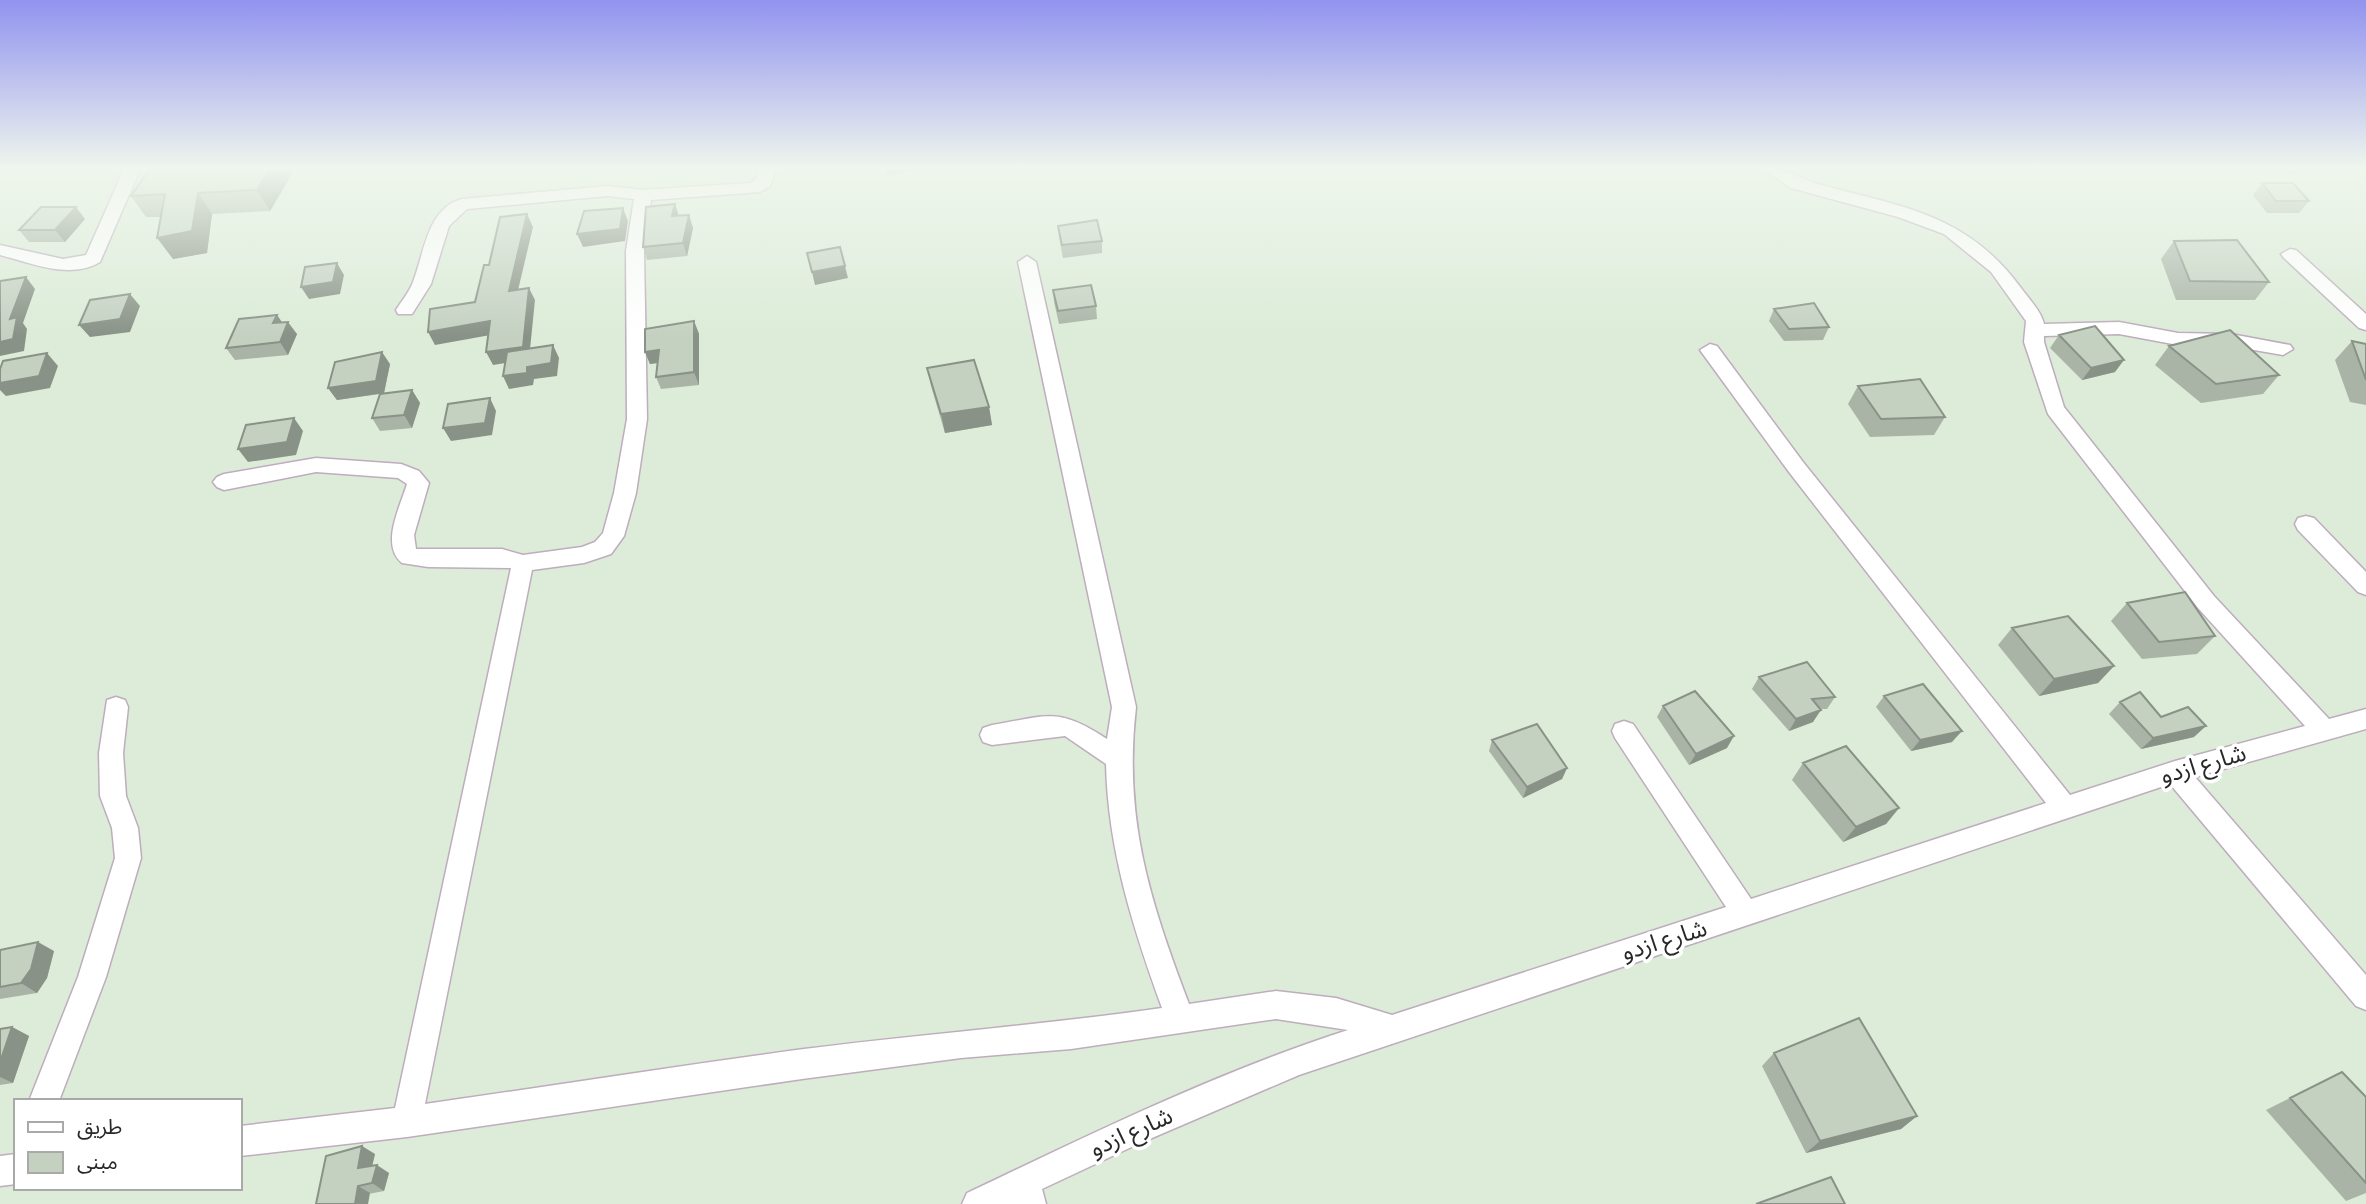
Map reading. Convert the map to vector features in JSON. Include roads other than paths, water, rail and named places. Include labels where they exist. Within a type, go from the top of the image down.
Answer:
[{"type":"street","points":[[0,250],[73,266],[88,263],[94,258],[111,223]]},
{"type":"street","points":[[405,310],[417,298],[440,223]]},
{"type":"street","points":[[224,482],[316,465],[401,471],[412,476],[418,483],[403,535],[404,552],[410,556],[428,559],[502,557],[523,563],[584,555],[603,548],[613,536],[625,493],[637,419],[635,251],[639,223]]},
{"type":"street","points":[[1933,223],[1950,229],[1997,268],[2030,311],[2037,330],[2034,342],[2055,409],[2206,603],[2324,730]]},
{"type":"street","points":[[2290,254],[2366,324]]},
{"type":"street","points":[[1027,262],[1124,708],[1118,759],[1121,816],[1136,895],[1181,1020]]},
{"type":"street","points":[[2037,330],[2119,328],[2178,338],[2231,340],[2283,349]]},
{"type":"street","points":[[1710,350],[1796,467],[2065,808]]},
{"type":"street","points":[[2306,524],[2366,586]]},
{"type":"street","points":[[407,1122],[457,867],[505,663],[512,604],[523,563]]},
{"type":"street","points":[[45,1099],[92,978],[128,858],[125,828],[113,796],[111,753],[116,707]]},
{"type":"street","name":"شارع ازدو","points":[[978,1204],[1028,1193],[1221,1091],[1297,1061],[2175,772],[2366,719]]},
{"type":"street","points":[[992,736],[1056,725],[1070,727],[1118,759]]},
{"type":"street","points":[[1623,730],[1746,915]]},
{"type":"street","points":[[2175,772],[2366,996]]},
{"type":"street","points":[[242,1141],[407,1122],[815,1062],[1181,1020],[1276,1005],[1336,1012],[1391,1029]]}]
